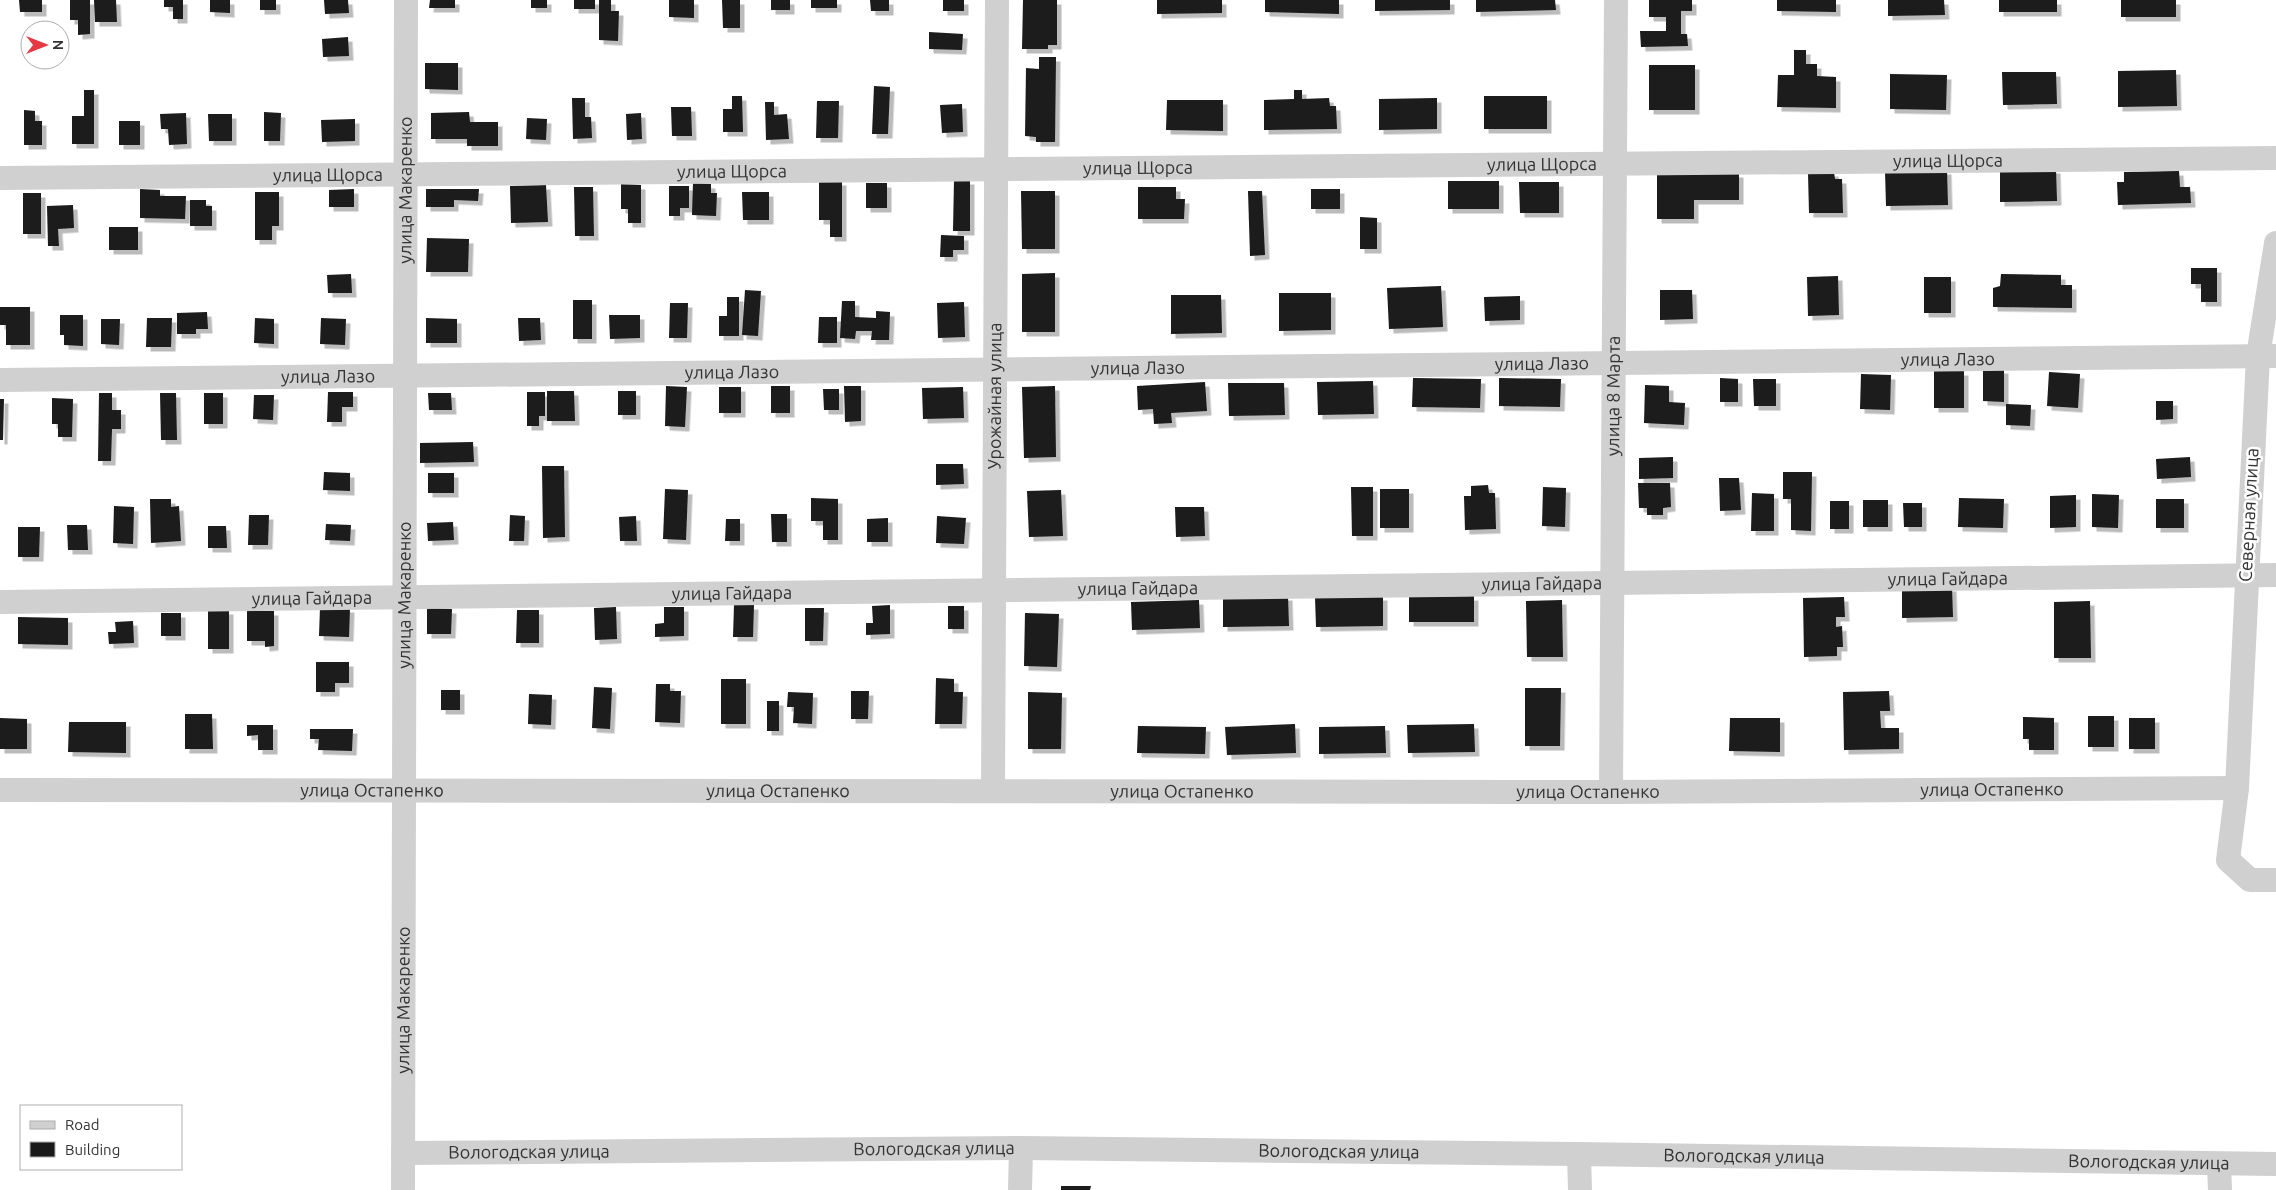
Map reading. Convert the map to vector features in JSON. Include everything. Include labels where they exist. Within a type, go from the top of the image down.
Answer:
[{"type":"street","name":"улица Макаренко","points":[[404,1190],[406,0]]},
{"type":"street","name":"Урожайная улица","points":[[993,791],[997,0]]},
{"type":"street","name":"улица 8 Марта","points":[[1611,792],[1616,0]]},
{"type":"street","name":"улица Щорса","points":[[0,178],[2276,158]]},
{"type":"street","name":"Северная улица","points":[[2237,788],[2246,575],[2276,243]]},
{"type":"street","name":"улица Лазо","points":[[0,380],[2267,356]]},
{"type":"street","name":"улица Гайдара","points":[[0,602],[2276,575]]},
{"type":"street","name":"улица Остапенко","points":[[0,790],[1611,792],[2237,788]]},
{"type":"street","points":[[2237,788],[2228,860],[2250,880],[2276,880]]},
{"type":"street","points":[[1020,1190],[1021,1148]]},
{"type":"street","name":"Вологодская улица","points":[[403,1152],[1021,1148],[2276,1164]]},
{"type":"street","points":[[1579,1154],[1580,1190]]},
{"type":"street","points":[[2219,1164],[2220,1190]]},
{"type":"building","points":[[19,0],[42,0],[42,12],[20,12]]},
{"type":"building","points":[[70,0],[90,0],[90,34],[78,35],[78,20],[70,20]]},
{"type":"building","points":[[94,0],[116,0],[117,22],[95,22]]},
{"type":"building","points":[[164,0],[183,0],[183,19],[173,19],[173,7],[164,7]]},
{"type":"building","points":[[210,0],[230,0],[230,13],[210,12]]},
{"type":"building","points":[[260,0],[276,0],[276,10],[260,10]]},
{"type":"building","points":[[324,0],[348,0],[349,13],[325,14]]},
{"type":"building","points":[[430,0],[455,0],[455,8],[429,8]]},
{"type":"building","points":[[531,0],[547,0],[547,8],[531,8]]},
{"type":"building","points":[[574,0],[595,0],[595,9],[574,9]]},
{"type":"building","points":[[599,0],[611,0],[611,11],[619,11],[618,41],[599,40]]},
{"type":"building","points":[[669,0],[694,0],[694,18],[669,17]]},
{"type":"building","points":[[722,0],[740,0],[740,28],[723,28]]},
{"type":"building","points":[[771,0],[790,0],[790,10],[771,10]]},
{"type":"building","points":[[811,0],[837,0],[837,8],[811,8]]},
{"type":"building","points":[[870,0],[889,0],[889,11],[871,11]]},
{"type":"building","points":[[943,0],[964,0],[964,11],[943,11]]},
{"type":"building","points":[[1023,0],[1057,0],[1057,45],[1048,45],[1048,49],[1022,49]]},
{"type":"building","points":[[1157,0],[1222,0],[1222,13],[1157,14]]},
{"type":"building","points":[[1265,0],[1339,0],[1339,14],[1265,12]]},
{"type":"building","points":[[1375,0],[1450,0],[1450,10],[1375,11]]},
{"type":"building","points":[[1476,0],[1555,0],[1556,10],[1476,12]]},
{"type":"building","points":[[1649,0],[1692,0],[1692,11],[1681,11],[1681,34],[1687,34],[1688,46],[1641,47],[1640,31],[1666,31],[1666,17],[1649,17]]},
{"type":"building","points":[[1777,0],[1836,0],[1836,12],[1777,11]]},
{"type":"building","points":[[1888,0],[1944,0],[1945,15],[1888,16]]},
{"type":"building","points":[[1999,0],[2057,0],[2057,12],[1999,12]]},
{"type":"building","points":[[2121,0],[2176,0],[2176,17],[2121,17]]},
{"type":"building","points":[[929,32],[963,34],[962,50],[929,49]]},
{"type":"building","points":[[348,37],[349,56],[323,57],[322,39]]},
{"type":"building","points":[[1794,50],[1806,50],[1806,64],[1817,64],[1817,76],[1836,77],[1836,108],[1777,107],[1778,75],[1794,75]]},
{"type":"building","points":[[1039,57],[1056,57],[1055,142],[1036,142],[1036,137],[1025,136],[1026,68],[1039,69]]},
{"type":"building","points":[[425,63],[458,63],[458,90],[425,89]]},
{"type":"building","points":[[1649,65],[1695,65],[1695,110],[1649,110]]},
{"type":"building","points":[[2176,70],[2177,106],[2118,107],[2118,71]]},
{"type":"building","points":[[2002,72],[2056,72],[2057,104],[2003,105]]},
{"type":"building","points":[[1890,74],[1947,75],[1946,110],[1890,109]]},
{"type":"building","points":[[874,86],[890,87],[888,134],[872,134]]},
{"type":"building","points":[[84,90],[94,90],[94,144],[72,144],[72,116],[84,116]]},
{"type":"building","points":[[1294,90],[1302,90],[1302,99],[1329,98],[1330,106],[1336,106],[1337,129],[1264,130],[1264,100],[1294,99]]},
{"type":"building","points":[[732,96],[742,96],[743,132],[723,132],[723,109],[732,109]]},
{"type":"building","points":[[1484,96],[1547,96],[1547,129],[1484,129]]},
{"type":"building","points":[[572,98],[585,98],[585,117],[591,117],[592,138],[573,139]]},
{"type":"building","points":[[1437,98],[1437,129],[1379,130],[1379,99]]},
{"type":"building","points":[[1167,100],[1223,100],[1223,131],[1166,130]]},
{"type":"building","points":[[817,101],[839,101],[838,138],[816,138]]},
{"type":"building","points":[[765,102],[774,102],[774,115],[787,114],[789,139],[766,140]]},
{"type":"building","points":[[962,104],[963,132],[942,133],[940,105]]},
{"type":"building","points":[[671,107],[691,107],[692,136],[672,136]]},
{"type":"building","points":[[24,110],[35,111],[35,121],[42,121],[42,145],[24,145]]},
{"type":"building","points":[[264,112],[281,113],[280,141],[264,141]]},
{"type":"building","points":[[469,112],[470,122],[498,122],[498,146],[467,146],[467,139],[431,139],[431,113]]},
{"type":"building","points":[[186,113],[187,144],[169,145],[168,129],[161,129],[160,114]]},
{"type":"building","points":[[641,113],[642,139],[627,140],[626,114]]},
{"type":"building","points":[[208,114],[232,114],[232,141],[209,141]]},
{"type":"building","points":[[527,118],[547,119],[546,140],[526,139]]},
{"type":"building","points":[[355,119],[355,141],[322,142],[321,120]]},
{"type":"building","points":[[119,121],[140,121],[140,145],[119,145]]},
{"type":"building","points":[[2056,169],[2057,201],[2000,202],[2000,170]]},
{"type":"building","points":[[1947,170],[1948,205],[1886,206],[1885,171]]},
{"type":"building","points":[[2179,171],[2180,187],[2190,187],[2191,203],[2118,205],[2117,182],[2124,182],[2124,172]]},
{"type":"building","points":[[1657,172],[1739,173],[1739,200],[1694,200],[1694,219],[1657,219]]},
{"type":"building","points":[[1834,172],[1835,179],[1842,179],[1843,213],[1809,213],[1808,173]]},
{"type":"building","points":[[954,180],[970,180],[970,231],[953,231]]},
{"type":"building","points":[[819,181],[842,181],[842,237],[830,237],[830,220],[819,220]]},
{"type":"building","points":[[1448,181],[1499,181],[1499,209],[1448,209]]},
{"type":"building","points":[[1519,182],[1559,182],[1559,213],[1520,213]]},
{"type":"building","points":[[693,183],[711,184],[711,193],[717,193],[716,216],[692,215]]},
{"type":"building","points":[[866,183],[887,183],[887,208],[866,208]]},
{"type":"building","points":[[621,184],[641,185],[641,223],[628,223],[628,209],[621,209]]},
{"type":"building","points":[[546,185],[548,222],[511,223],[510,186]]},
{"type":"building","points":[[669,186],[689,186],[689,208],[680,208],[680,216],[669,216]]},
{"type":"building","points":[[574,187],[593,187],[594,236],[575,236]]},
{"type":"building","points":[[1138,187],[1176,187],[1176,199],[1185,199],[1184,219],[1138,219]]},
{"type":"building","points":[[140,189],[160,190],[160,196],[186,196],[185,219],[140,218]]},
{"type":"building","points":[[354,189],[354,207],[329,207],[329,190]]},
{"type":"building","points":[[426,189],[479,189],[478,201],[454,200],[454,207],[426,207]]},
{"type":"building","points":[[1311,189],[1340,189],[1340,209],[1311,209]]},
{"type":"building","points":[[1021,191],[1055,191],[1055,249],[1022,249]]},
{"type":"building","points":[[1248,191],[1262,191],[1265,255],[1250,256]]},
{"type":"building","points":[[255,192],[279,192],[279,226],[272,226],[272,240],[255,240]]},
{"type":"building","points":[[742,192],[769,192],[769,220],[743,220]]},
{"type":"building","points":[[23,193],[41,193],[41,234],[23,234]]},
{"type":"building","points":[[190,200],[206,200],[206,206],[212,206],[212,226],[190,226]]},
{"type":"building","points":[[73,205],[74,228],[58,229],[59,246],[48,246],[47,206]]},
{"type":"building","points":[[1360,217],[1377,218],[1377,249],[1360,249]]},
{"type":"building","points":[[109,227],[138,227],[138,250],[109,250]]},
{"type":"building","points":[[941,235],[964,236],[964,250],[953,250],[953,257],[940,257]]},
{"type":"building","points":[[427,238],[469,239],[468,272],[426,272]]},
{"type":"building","points":[[2191,268],[2217,268],[2217,302],[2201,302],[2201,284],[2191,284]]},
{"type":"building","points":[[1055,273],[1055,332],[1022,332],[1022,274]]},
{"type":"building","points":[[351,274],[352,293],[328,293],[327,275]]},
{"type":"building","points":[[2001,274],[2061,275],[2061,285],[2072,285],[2072,308],[1993,307],[1993,288],[2000,286]]},
{"type":"building","points":[[1838,276],[1839,315],[1808,316],[1807,277]]},
{"type":"building","points":[[1924,277],[1951,277],[1951,313],[1924,313]]},
{"type":"building","points":[[1441,286],[1443,327],[1389,329],[1387,288]]},
{"type":"building","points":[[745,290],[761,291],[758,336],[742,335]]},
{"type":"building","points":[[1660,290],[1692,290],[1693,319],[1660,320]]},
{"type":"building","points":[[1279,293],[1331,293],[1331,330],[1279,331]]},
{"type":"building","points":[[1171,295],[1221,295],[1222,333],[1171,334]]},
{"type":"building","points":[[1520,296],[1520,320],[1485,321],[1484,297]]},
{"type":"building","points":[[727,297],[739,297],[739,336],[719,336],[719,316],[727,316]]},
{"type":"building","points":[[573,300],[592,300],[592,339],[573,339]]},
{"type":"building","points":[[842,301],[855,301],[855,317],[876,318],[876,311],[890,312],[889,340],[871,340],[872,331],[856,331],[855,339],[840,338]]},
{"type":"building","points":[[964,302],[965,337],[938,338],[937,303]]},
{"type":"building","points":[[670,303],[688,303],[687,338],[669,338]]},
{"type":"building","points":[[0,307],[30,307],[30,345],[6,345],[6,325],[0,325]]},
{"type":"building","points":[[207,312],[208,329],[196,329],[196,334],[177,334],[177,313]]},
{"type":"building","points":[[60,315],[83,315],[83,346],[64,345],[64,335],[60,335]]},
{"type":"building","points":[[609,315],[640,315],[640,338],[610,339]]},
{"type":"building","points":[[819,317],[837,317],[837,343],[818,343]]},
{"type":"building","points":[[147,318],[172,318],[171,347],[146,347]]},
{"type":"building","points":[[255,318],[274,319],[274,344],[254,343]]},
{"type":"building","points":[[321,318],[346,319],[345,345],[320,344]]},
{"type":"building","points":[[426,318],[457,319],[457,343],[426,343]]},
{"type":"building","points":[[518,318],[540,318],[541,340],[519,341]]},
{"type":"building","points":[[101,319],[120,319],[119,345],[101,344]]},
{"type":"building","points":[[1983,369],[2004,369],[2004,402],[1983,401]]},
{"type":"building","points":[[1934,371],[1964,371],[1964,408],[1934,408]]},
{"type":"building","points":[[2049,372],[2080,374],[2078,408],[2047,406]]},
{"type":"building","points":[[1861,374],[1891,375],[1890,410],[1860,409]]},
{"type":"building","points":[[1413,378],[1481,379],[1480,408],[1412,407]]},
{"type":"building","points":[[1499,378],[1561,379],[1560,407],[1499,406]]},
{"type":"building","points":[[1720,378],[1738,379],[1738,402],[1720,402]]},
{"type":"building","points":[[1753,379],[1776,379],[1776,406],[1754,406]]},
{"type":"building","points":[[1373,381],[1374,414],[1318,415],[1317,382]]},
{"type":"building","points":[[1205,382],[1207,411],[1171,413],[1172,423],[1154,424],[1153,409],[1138,410],[1137,386]]},
{"type":"building","points":[[1228,383],[1284,383],[1285,415],[1229,416]]},
{"type":"building","points":[[1645,385],[1669,386],[1669,402],[1685,403],[1684,425],[1644,423]]},
{"type":"building","points":[[666,386],[687,387],[685,427],[665,426]]},
{"type":"building","points":[[771,386],[790,386],[790,413],[771,413]]},
{"type":"building","points":[[844,386],[861,386],[861,421],[845,422]]},
{"type":"building","points":[[1055,386],[1056,457],[1024,458],[1022,387]]},
{"type":"building","points":[[719,387],[741,387],[741,413],[719,413]]},
{"type":"building","points":[[963,387],[964,418],[923,419],[922,388]]},
{"type":"building","points":[[823,389],[839,389],[839,410],[824,410]]},
{"type":"building","points":[[547,391],[574,391],[575,421],[547,421]]},
{"type":"building","points":[[618,391],[636,391],[636,415],[618,415]]},
{"type":"building","points":[[328,392],[353,392],[353,407],[342,407],[342,422],[327,422]]},
{"type":"building","points":[[527,392],[545,392],[545,416],[539,416],[539,426],[527,426]]},
{"type":"building","points":[[99,393],[112,393],[112,410],[121,410],[121,429],[112,429],[111,461],[98,461]]},
{"type":"building","points":[[160,393],[176,393],[177,440],[161,440]]},
{"type":"building","points":[[204,393],[223,393],[223,424],[204,424]]},
{"type":"building","points":[[428,393],[451,393],[452,410],[429,410]]},
{"type":"building","points":[[254,395],[274,395],[273,420],[253,419]]},
{"type":"building","points":[[52,398],[73,399],[72,437],[58,437],[58,424],[52,424]]},
{"type":"building","points":[[0,399],[4,399],[3,440],[0,440]]},
{"type":"building","points":[[2156,401],[2173,401],[2173,419],[2156,420]]},
{"type":"building","points":[[2006,404],[2031,405],[2030,426],[2006,425]]},
{"type":"building","points":[[473,442],[474,462],[420,463],[420,443]]},
{"type":"building","points":[[1673,457],[1673,478],[1639,479],[1639,458]]},
{"type":"building","points":[[2190,457],[2191,477],[2157,479],[2156,459]]},
{"type":"building","points":[[936,464],[963,464],[964,484],[936,485]]},
{"type":"building","points":[[542,466],[564,466],[565,537],[543,538]]},
{"type":"building","points":[[324,472],[350,473],[350,491],[323,490]]},
{"type":"building","points":[[1783,472],[1812,472],[1811,531],[1791,530],[1791,499],[1783,499]]},
{"type":"building","points":[[428,473],[454,473],[454,493],[428,493]]},
{"type":"building","points":[[1719,478],[1739,478],[1741,510],[1720,511]]},
{"type":"building","points":[[1638,483],[1670,483],[1671,507],[1663,508],[1663,515],[1647,515],[1647,508],[1639,508]]},
{"type":"building","points":[[1488,485],[1489,493],[1495,493],[1496,529],[1465,530],[1464,496],[1471,496],[1471,486]]},
{"type":"building","points":[[1351,487],[1373,487],[1373,536],[1352,536]]},
{"type":"building","points":[[1543,487],[1566,488],[1565,527],[1542,526]]},
{"type":"building","points":[[665,489],[688,490],[686,540],[663,539]]},
{"type":"building","points":[[1380,489],[1409,489],[1409,528],[1380,528]]},
{"type":"building","points":[[1061,490],[1063,536],[1029,537],[1027,491]]},
{"type":"building","points":[[1752,493],[1774,494],[1774,531],[1751,531]]},
{"type":"building","points":[[2092,494],[2119,495],[2118,528],[2092,527]]},
{"type":"building","points":[[2076,495],[2076,527],[2050,528],[2050,496]]},
{"type":"building","points":[[811,498],[838,499],[838,540],[823,540],[823,521],[811,521]]},
{"type":"building","points":[[1959,498],[2004,499],[2003,528],[1958,527]]},
{"type":"building","points":[[150,499],[171,499],[171,507],[179,506],[181,541],[151,543]]},
{"type":"building","points":[[2156,499],[2184,499],[2184,528],[2156,528]]},
{"type":"building","points":[[1863,500],[1888,500],[1888,527],[1863,527]]},
{"type":"building","points":[[1830,501],[1849,501],[1849,529],[1830,529]]},
{"type":"building","points":[[1903,503],[1922,503],[1922,527],[1904,527]]},
{"type":"building","points":[[114,506],[134,507],[133,544],[113,543]]},
{"type":"building","points":[[1175,507],[1204,507],[1205,536],[1176,537]]},
{"type":"building","points":[[771,514],[787,514],[787,542],[772,542]]},
{"type":"building","points":[[249,515],[269,515],[268,545],[248,545]]},
{"type":"building","points":[[510,515],[525,516],[524,541],[509,541]]},
{"type":"building","points":[[636,516],[637,541],[620,541],[619,517]]},
{"type":"building","points":[[937,516],[966,518],[964,544],[936,543]]},
{"type":"building","points":[[888,518],[888,542],[867,542],[867,519]]},
{"type":"building","points":[[726,519],[740,519],[740,541],[725,541]]},
{"type":"building","points":[[453,522],[454,540],[428,541],[427,523]]},
{"type":"building","points":[[326,524],[351,525],[350,541],[325,540]]},
{"type":"building","points":[[67,525],[87,525],[88,550],[68,550]]},
{"type":"building","points":[[208,526],[226,526],[227,548],[208,548]]},
{"type":"building","points":[[18,527],[40,527],[39,557],[18,557]]},
{"type":"building","points":[[1952,587],[1953,617],[1902,618],[1902,588]]},
{"type":"building","points":[[1288,596],[1289,626],[1223,627],[1223,597]]},
{"type":"building","points":[[1383,596],[1383,626],[1316,627],[1315,597]]},
{"type":"building","points":[[1474,596],[1474,622],[1409,622],[1409,597]]},
{"type":"building","points":[[1844,597],[1845,617],[1836,617],[1836,627],[1842,626],[1843,647],[1837,647],[1837,656],[1804,657],[1803,598]]},
{"type":"building","points":[[1199,600],[1200,628],[1132,630],[1131,602]]},
{"type":"building","points":[[1562,600],[1563,657],[1527,657],[1526,601]]},
{"type":"building","points":[[2090,601],[2091,658],[2054,658],[2054,602]]},
{"type":"building","points":[[734,605],[754,605],[753,637],[733,637]]},
{"type":"building","points":[[890,605],[890,634],[866,635],[866,623],[873,623],[872,606]]},
{"type":"building","points":[[948,606],[964,606],[964,629],[948,629]]},
{"type":"building","points":[[320,607],[350,608],[349,637],[319,636]]},
{"type":"building","points":[[616,607],[617,639],[595,640],[594,608]]},
{"type":"building","points":[[664,607],[684,607],[684,636],[655,637],[655,624],[664,623]]},
{"type":"building","points":[[427,608],[452,609],[451,634],[427,634]]},
{"type":"building","points":[[805,608],[824,608],[823,641],[805,641]]},
{"type":"building","points":[[208,610],[229,610],[229,649],[208,649]]},
{"type":"building","points":[[517,610],[539,610],[539,643],[516,643]]},
{"type":"building","points":[[247,611],[274,611],[274,646],[265,647],[265,641],[247,641]]},
{"type":"building","points":[[161,613],[181,613],[181,636],[161,636]]},
{"type":"building","points":[[1025,613],[1059,614],[1057,667],[1024,666]]},
{"type":"building","points":[[18,617],[68,618],[68,645],[18,644]]},
{"type":"building","points":[[133,621],[134,643],[109,644],[108,632],[116,632],[115,622]]},
{"type":"building","points":[[316,662],[349,662],[349,683],[335,683],[335,692],[316,692]]},
{"type":"building","points":[[936,678],[954,679],[954,692],[963,692],[962,724],[935,724]]},
{"type":"building","points":[[721,679],[746,679],[746,724],[721,724]]},
{"type":"building","points":[[656,684],[670,684],[670,691],[681,691],[680,723],[655,722]]},
{"type":"building","points":[[594,687],[612,688],[610,729],[592,728]]},
{"type":"building","points":[[1525,688],[1561,688],[1560,746],[1525,746]]},
{"type":"building","points":[[441,690],[460,690],[460,710],[441,710]]},
{"type":"building","points":[[851,691],[869,691],[868,719],[851,719]]},
{"type":"building","points":[[1889,691],[1890,711],[1880,711],[1881,728],[1899,728],[1899,749],[1844,750],[1843,692]]},
{"type":"building","points":[[788,692],[813,693],[812,724],[793,723],[794,707],[787,707]]},
{"type":"building","points":[[1028,692],[1062,693],[1061,749],[1028,749]]},
{"type":"building","points":[[529,694],[552,695],[551,725],[528,724]]},
{"type":"building","points":[[767,701],[779,701],[779,731],[767,731]]},
{"type":"building","points":[[185,714],[212,714],[213,749],[185,749]]},
{"type":"building","points":[[2088,716],[2114,716],[2114,747],[2088,747]]},
{"type":"building","points":[[2023,717],[2054,718],[2054,750],[2029,750],[2029,739],[2023,739]]},
{"type":"building","points":[[0,718],[27,719],[27,749],[0,749]]},
{"type":"building","points":[[1730,718],[1780,718],[1780,752],[1729,751]]},
{"type":"building","points":[[2129,718],[2155,718],[2155,749],[2129,749]]},
{"type":"building","points":[[69,722],[126,722],[126,753],[68,752]]},
{"type":"building","points":[[1295,724],[1296,753],[1227,755],[1225,727]]},
{"type":"building","points":[[1474,724],[1475,752],[1408,753],[1407,725]]},
{"type":"building","points":[[247,725],[273,725],[273,750],[258,750],[258,735],[247,736]]},
{"type":"building","points":[[1138,726],[1206,727],[1205,754],[1137,753]]},
{"type":"building","points":[[1385,726],[1386,753],[1319,754],[1319,727]]},
{"type":"building","points":[[310,729],[353,729],[352,751],[318,750],[319,739],[310,739]]},
{"type":"building","points":[[1061,1186],[1091,1186],[1090,1190],[1061,1190]]}]
